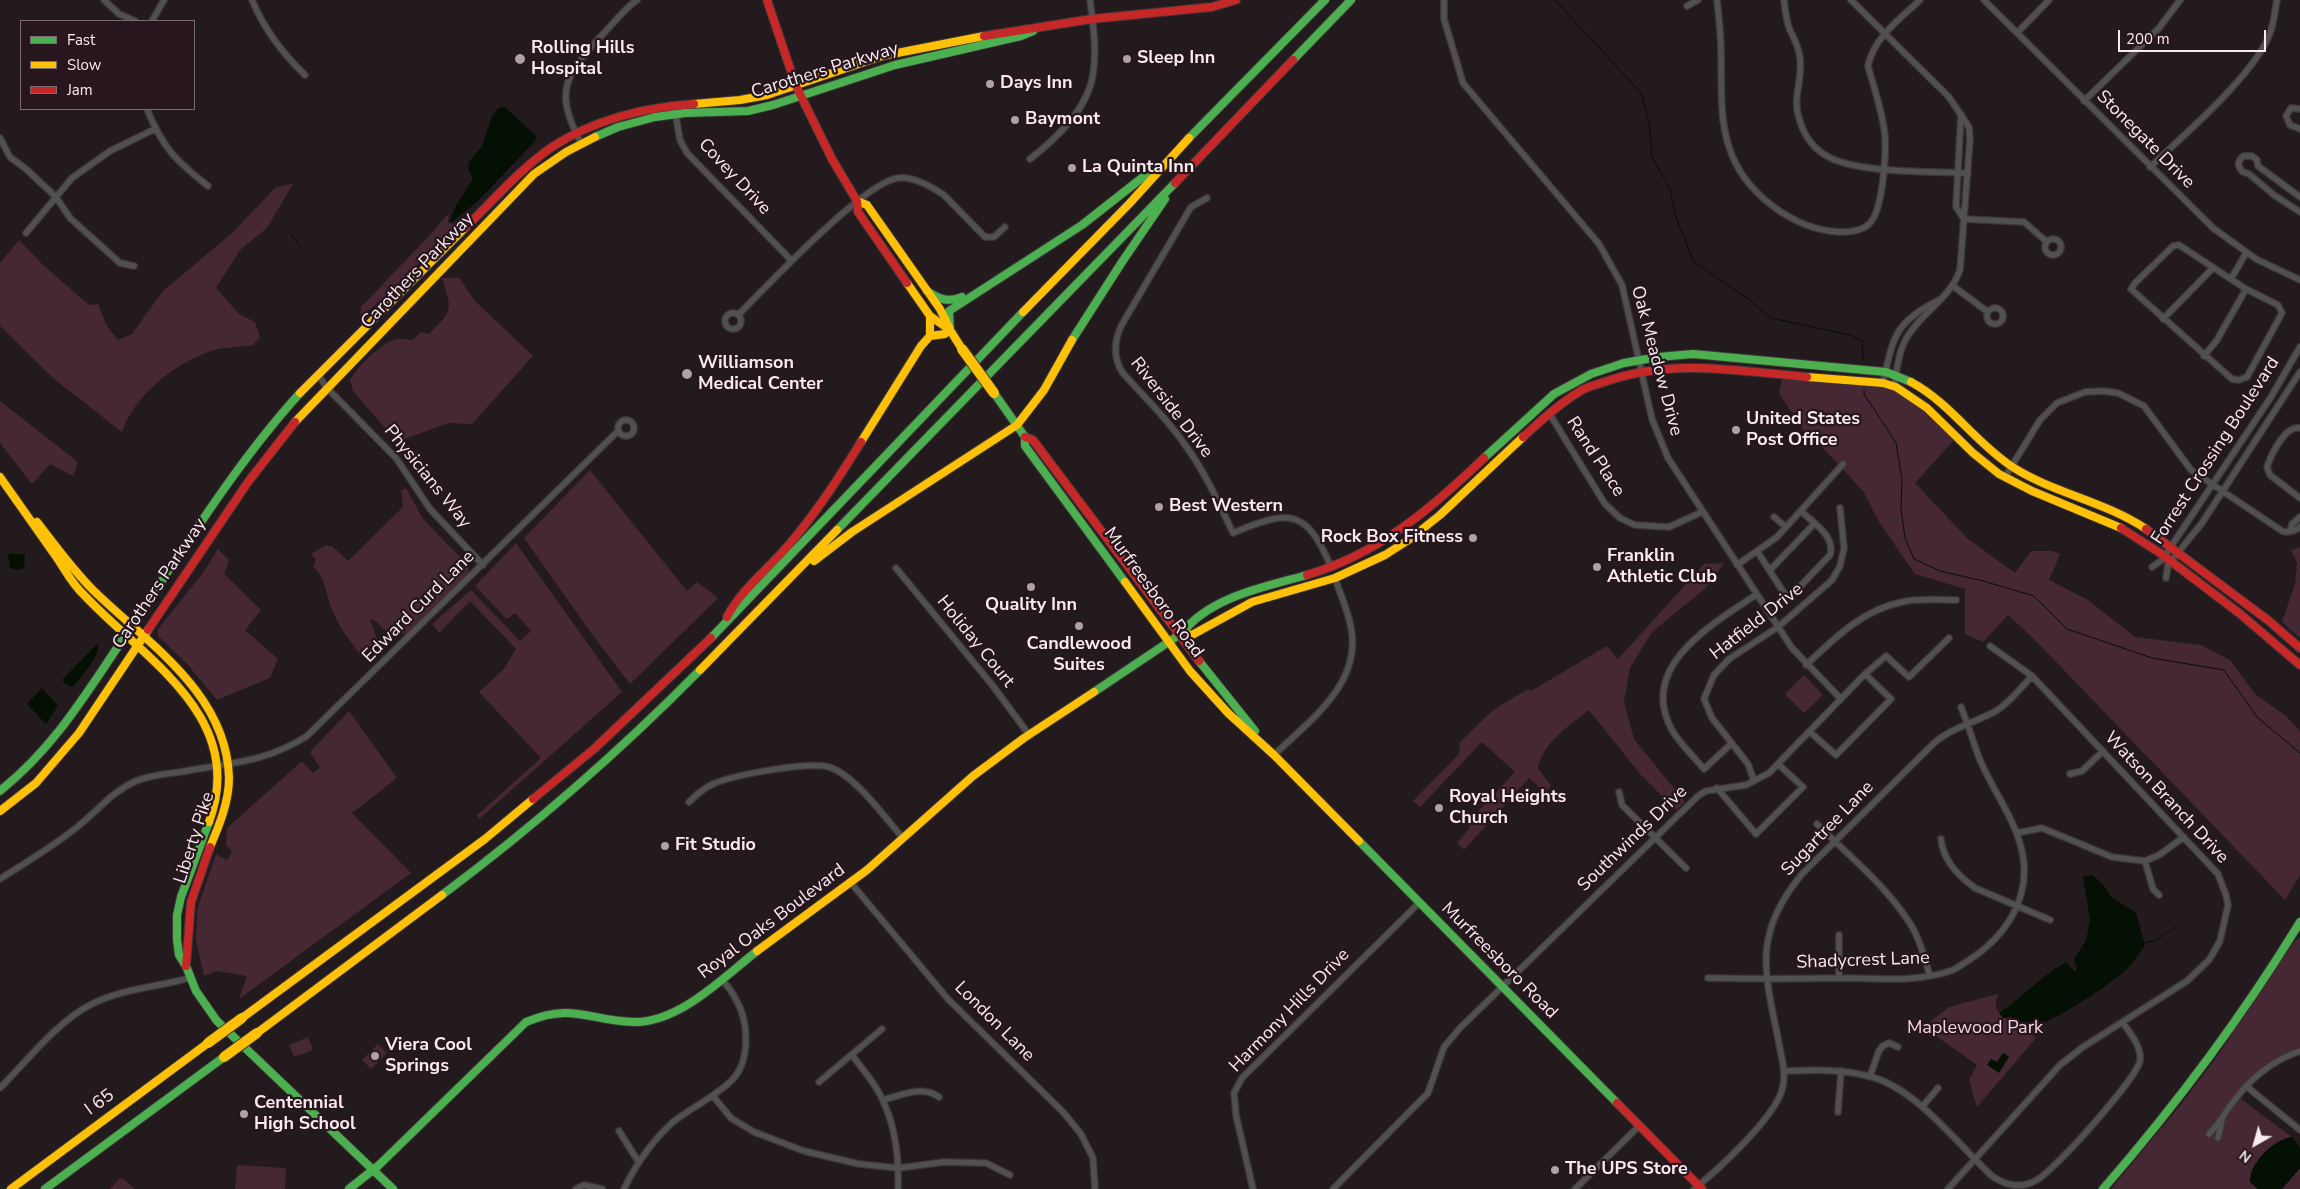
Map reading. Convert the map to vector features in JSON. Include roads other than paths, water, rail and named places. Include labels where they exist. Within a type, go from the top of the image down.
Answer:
[{"type":"main road","name":"Murfreesboro Road","points":[[767,0],[796,86],[832,160],[857,201],[858,212],[861,218],[930,316],[950,330]]},
{"type":"main road","name":"Carothers Parkway","points":[[0,792],[46,751],[254,448],[315,377],[523,171],[551,148],[619,117],[752,99],[882,56],[929,46],[1092,19],[1212,7],[1236,0]]},
{"type":"main road","name":"I 65","points":[[11,1189],[485,839],[601,742],[719,630],[983,353],[1129,204],[1184,143],[1324,0]]},
{"type":"main road","name":"I 65","points":[[45,1189],[495,855],[642,730],[1351,0]]},
{"type":"main road","name":"Carothers Parkway","points":[[675,109],[744,111],[801,97],[876,70],[1021,36],[1042,27]]},
{"type":"main road","points":[[929,46],[932,57]]},
{"type":"main road","name":"Carothers Parkway","points":[[0,811],[36,784],[51,769],[79,733],[252,476],[299,416],[534,174],[578,137]]},
{"type":"main road","points":[[719,630],[734,604],[787,547],[832,489],[921,346],[930,336],[944,334],[950,330],[949,311],[1082,226],[1136,184],[1184,143]]},
{"type":"main road","points":[[746,625],[787,589],[813,562],[852,532],[1017,425],[1031,411],[1081,326],[1141,231],[1194,162]]},
{"type":"main road","name":"Murfreesboro Road","points":[[857,201],[867,205],[940,309],[962,349],[1025,437],[1026,446],[1168,642],[1208,693],[1274,755],[1698,1188]]},
{"type":"main road","points":[[927,291],[940,300],[948,302],[973,294]]},
{"type":"main road","points":[[930,316],[930,336]]},
{"type":"main road","points":[[2300,648],[2268,619],[2144,527],[2121,514],[2044,484],[2011,467],[1983,445],[1926,389],[1911,380],[1886,372],[1693,354],[1638,359],[1594,372],[1560,390],[1535,410],[1414,522],[1379,545],[1331,567],[1276,582],[1226,601],[1186,625],[1181,634],[1192,635],[1233,611],[1267,596],[1335,578],[1364,566],[1410,539],[1440,516],[1549,413],[1584,389],[1618,375],[1641,370],[1694,367],[1883,383],[1894,386],[1918,399],[1975,455],[2005,477],[2040,496],[2116,525],[2142,540],[2264,632],[2300,666]]},
{"type":"main road","name":"Murfreesboro Road","points":[[1025,437],[1033,440],[1274,755]]},
{"type":"main road","name":"Liberty Pike","points":[[0,476],[79,576],[188,681],[207,702],[218,725],[228,764],[229,778],[225,808],[191,903],[188,920],[189,954],[186,966]]},
{"type":"main road","name":"Liberty Pike","points":[[0,476],[82,594],[192,702],[208,730],[217,765],[216,796],[181,897],[177,914],[179,956],[186,966],[190,978],[205,1006],[217,1021],[393,1189]]},
{"type":"main road","points":[[1331,567],[1335,578]]},
{"type":"main road","name":"Royal Oaks Boulevard","points":[[373,1170],[516,1030],[536,1017],[567,1011],[620,1023],[634,1024],[655,1020],[687,1005],[763,946],[851,884],[941,802],[974,775],[1181,634]]},
{"type":"main road","points":[[200,844],[210,848]]},
{"type":"main road","points":[[2104,1189],[2209,1059],[2268,973],[2300,922]]},
{"type":"main road","points":[[349,1189],[373,1170]]},
{"type":"main road","points":[[358,1189],[373,1170]]},
{"type":"street","points":[[104,0],[119,14],[133,20]]},
{"type":"street","points":[[153,20],[164,0]]},
{"type":"street","points":[[252,0],[257,13],[283,54],[305,75]]},
{"type":"street","points":[[578,137],[566,112],[565,100],[568,80],[576,64],[637,0]]},
{"type":"street","points":[[1030,159],[1059,135],[1073,117],[1090,85],[1095,53],[1090,0]]},
{"type":"street","name":"Oak Meadow Drive","points":[[1444,0],[1444,19],[1464,83],[1599,244],[1622,285],[1638,359],[1658,436],[1668,458],[1778,627],[1806,665],[1841,699]]},
{"type":"street","points":[[1687,6],[1698,0]]},
{"type":"street","points":[[1717,0],[1724,126],[1740,170],[1754,188],[1785,215],[1804,224],[1830,232],[1848,232],[1869,224],[1874,216],[1880,195],[1885,135],[1868,66],[1871,54],[1878,41],[1920,0]]},
{"type":"street","points":[[1784,0],[1786,20],[1796,41],[1800,57],[1801,74],[1796,102],[1798,118],[1813,145],[1825,155],[1838,161],[1883,170],[1968,173]]},
{"type":"street","points":[[1851,0],[1932,79],[1961,113],[1969,127],[1968,173],[1960,270],[1953,286],[1909,334],[1904,342],[1894,386]]},
{"type":"street","name":"Stonegate Drive","points":[[1984,0],[2213,228],[2246,253],[2266,265],[2300,280]]},
{"type":"street","points":[[2017,33],[2049,0]]},
{"type":"street","points":[[2084,101],[2159,28],[2180,0]]},
{"type":"street","points":[[2150,167],[2201,119],[2249,68],[2271,31],[2277,0]]},
{"type":"street","points":[[2300,109],[2291,108],[2286,116],[2290,124],[2300,129]]},
{"type":"street","name":"Covey Drive","points":[[675,109],[680,140],[687,153],[791,260]]},
{"type":"street","points":[[147,110],[155,129],[166,148],[182,165],[208,186]]},
{"type":"street","points":[[1961,113],[1956,207],[1964,219]]},
{"type":"street","points":[[26,233],[72,178],[110,151],[155,129]]},
{"type":"street","points":[[0,138],[10,157],[26,168],[56,197],[70,218],[82,230],[120,263],[134,266]]},
{"type":"street","points":[[2288,204],[2297,196],[2260,168],[2252,156],[2246,155],[2241,158],[2240,170],[2253,177],[2288,204],[2300,212]]},
{"type":"street","points":[[2253,177],[2260,168]]},
{"type":"street","points":[[738,315],[791,260],[857,201],[883,182],[900,177],[921,183],[944,195],[985,237],[994,237],[1005,227]]},
{"type":"street","name":"Riverside Drive","points":[[1207,198],[1191,207],[1121,326],[1115,344],[1117,364],[1192,454],[1216,496],[1233,533],[1264,519],[1277,517],[1298,521],[1308,526],[1318,539],[1331,567]]},
{"type":"street","points":[[1964,219],[2024,222],[2047,242]]},
{"type":"street","points":[[2176,245],[2184,246],[2212,269],[2278,305],[2282,313],[2247,377],[2239,380],[2232,379],[2204,356],[2162,320],[2131,289],[2176,245]]},
{"type":"street","points":[[2230,279],[2246,253]]},
{"type":"street","points":[[2162,320],[2212,269]]},
{"type":"street","points":[[1953,286],[1988,312]]},
{"type":"street","points":[[2204,356],[2217,340],[2246,289]]},
{"type":"street","points":[[1883,383],[1891,346],[1900,327],[1927,306],[1943,298]]},
{"type":"street","name":"Forrest Crossing Boulevard","points":[[2166,578],[2170,547],[2213,486],[2276,389],[2300,347]]},
{"type":"street","name":"Forrest Crossing Boulevard","points":[[2152,567],[2179,554],[2202,523],[2300,372]]},
{"type":"street","name":"Physicians Way","points":[[315,377],[396,458],[430,509],[483,565]]},
{"type":"street","points":[[2005,477],[2047,411],[2071,396],[2086,392],[2103,391],[2130,397],[2144,406],[2191,470],[2213,486],[2282,531],[2296,531],[2300,527]]},
{"type":"street","name":"Rand Place","points":[[1549,413],[1606,504],[1620,518],[1635,525],[1669,528],[1702,512]]},
{"type":"street","points":[[2300,428],[2294,428],[2287,432],[2267,467],[2270,475],[2300,498]]},
{"type":"street","name":"Edward Curd Lane","points":[[0,879],[54,845],[84,822],[113,794],[124,787],[154,776],[261,758],[279,752],[307,736],[618,431]]},
{"type":"street","points":[[1737,565],[1786,527],[1843,464]]},
{"type":"street","name":"Hatfield Drive","points":[[1754,781],[1748,764],[1712,718],[1704,698],[1714,675],[1729,659],[1778,627],[1832,580],[1840,566],[1844,548],[1840,508]]},
{"type":"street","points":[[1757,551],[1784,593],[1788,595],[1794,593],[1831,552],[1831,541],[1800,511]]},
{"type":"street","points":[[1774,517],[1786,527]]},
{"type":"street","points":[[2290,531],[2292,524],[2300,517]]},
{"type":"street","points":[[1770,570],[1778,564],[1814,524]]},
{"type":"street","name":"Holiday Court","points":[[896,568],[993,686],[1030,736]]},
{"type":"street","points":[[1274,755],[1332,698],[1342,684],[1349,667],[1352,636],[1348,614],[1335,578]]},
{"type":"street","points":[[1732,743],[1704,769],[1673,732],[1665,713],[1663,696],[1667,672],[1679,656],[1698,636],[1756,595]]},
{"type":"street","points":[[1806,665],[1846,628],[1888,606],[1904,601],[1956,600]]},
{"type":"street","name":"Southwinds Drive","points":[[1333,1189],[1428,1093],[1444,1047],[1460,1028],[1698,796],[1706,791],[1717,788],[1741,786],[1754,781],[1778,764],[1865,674],[1886,656],[1909,677],[1949,638]]},
{"type":"street","name":"Watson Branch Drive","points":[[1948,1189],[2060,1064],[2083,1047],[2187,981],[2209,960],[2220,941],[2228,905],[2218,874],[2184,836],[2032,676],[1990,646]]},
{"type":"street","points":[[1810,732],[1836,756],[1891,699],[1865,674]]},
{"type":"street","name":"Sugartree Lane","points":[[1698,1188],[1763,1123],[1778,1101],[1784,1072],[1766,980],[1766,955],[1769,936],[1780,905],[1802,874],[1942,736],[1998,710],[2032,676]]},
{"type":"street","name":"Shadycrest Lane","points":[[1708,978],[1766,980],[1930,976],[1954,969],[1984,951],[2005,927],[2018,906],[2025,873],[2018,833],[1980,760],[1961,707]]},
{"type":"street","points":[[2070,774],[2082,771],[2103,751]]},
{"type":"street","points":[[1717,788],[1756,834],[1803,787],[1778,764]]},
{"type":"street","points":[[689,802],[715,783],[805,765],[830,767],[846,776],[903,838]]},
{"type":"street","points":[[1619,792],[1622,805],[1686,868]]},
{"type":"street","points":[[1817,824],[1883,890],[1908,920],[1920,945],[1930,976]]},
{"type":"street","points":[[2018,833],[2042,828],[2112,857],[2144,862],[2159,855],[2184,836]]},
{"type":"street","points":[[1941,839],[1942,852],[1962,878],[1975,888],[2050,920]]},
{"type":"street","points":[[2144,862],[2153,889],[2159,895]]},
{"type":"street","name":"London Lane","points":[[851,884],[948,999],[1063,1112],[1081,1134],[1093,1158],[1096,1189]]},
{"type":"street","name":"Harmony Hills Drive","points":[[1254,1189],[1236,1115],[1234,1093],[1242,1078],[1418,903]]},
{"type":"street","points":[[1839,935],[1839,978]]},
{"type":"street","points":[[0,1088],[69,1017],[90,1004],[110,996],[190,978]]},
{"type":"street","points":[[624,1189],[638,1161],[673,1122],[713,1096],[733,1079],[744,1059],[747,1043],[736,999],[722,979]]},
{"type":"street","points":[[1784,1072],[1841,1071],[1870,1076],[1894,1087],[1922,1107],[1992,1176],[2005,1184],[2025,1185],[2043,1177],[2098,1118],[2136,1070],[2140,1059],[2138,1049],[2123,1023]]},
{"type":"street","points":[[818,1082],[882,1029]]},
{"type":"street","points":[[1870,1076],[1880,1048],[1889,1043],[1898,1047]]},
{"type":"street","points":[[2209,1134],[2222,1120],[2246,1086],[2268,1064],[2300,1051]]},
{"type":"street","points":[[852,1055],[883,1100],[896,1143],[898,1189]]},
{"type":"street","points":[[1838,1112],[1841,1071]]},
{"type":"street","points":[[2246,1086],[2299,1127]]},
{"type":"street","points":[[1922,1107],[1938,1088]]},
{"type":"street","points":[[883,1100],[917,1091],[932,1092],[939,1097]]},
{"type":"street","points":[[713,1096],[731,1118],[754,1132],[804,1151],[859,1164],[898,1168],[944,1162],[986,1163],[1010,1175]]},
{"type":"street","points":[[2218,1138],[2222,1120]]},
{"type":"street","points":[[1575,1189],[1639,1126]]},
{"type":"street","points":[[619,1132],[638,1161]]},
{"type":"street","points":[[576,1189],[584,1185],[602,1189]]},
{"type":"waterway","points":[[1555,0],[1641,93],[1649,122],[1652,156],[1670,189],[1676,218],[1694,262],[1746,297],[1771,318],[1850,335],[1862,341],[1863,360]]},
{"type":"waterway","points":[[291,234],[300,246]]},
{"type":"waterway","points":[[1864,390],[1864,394],[1896,443],[1902,479],[1901,509],[1905,538],[1914,559],[1940,571],[2034,596],[2067,629],[2152,658],[2224,670],[2257,717],[2300,753]]},
{"type":"waterway","points":[[2145,943],[2156,940],[2177,926]]},
{"type":"place","name":"Rolling Hills Hospital","points":[[520,59]]},
{"type":"place","name":"Sleep Inn","points":[[1127,59]]},
{"type":"place","name":"Days Inn","points":[[990,84]]},
{"type":"place","name":"Baymont","points":[[1015,120]]},
{"type":"place","name":"La Quinta Inn","points":[[1072,168]]},
{"type":"place","name":"Williamson Medical Center","points":[[687,374]]},
{"type":"place","name":"United States Post Office","points":[[1736,430]]},
{"type":"place","name":"Best Western","points":[[1159,507]]},
{"type":"place","name":"Rock Box Fitness","points":[[1473,538]]},
{"type":"place","name":"Franklin Athletic Club","points":[[1597,567]]},
{"type":"place","name":"Quality Inn","points":[[1031,587]]},
{"type":"place","name":"Candlewood Suites","points":[[1079,626]]},
{"type":"place","name":"Royal Heights Church","points":[[1439,808]]},
{"type":"place","name":"Fit Studio","points":[[665,846]]},
{"type":"place","name":"Viera Cool Springs","points":[[375,1056]]},
{"type":"place","name":"Centennial High School","points":[[244,1114]]},
{"type":"place","name":"The UPS Store","points":[[1555,1170]]},
{"type":"park label","name":"Maplewood Park","points":[[1975,1029]]}]
